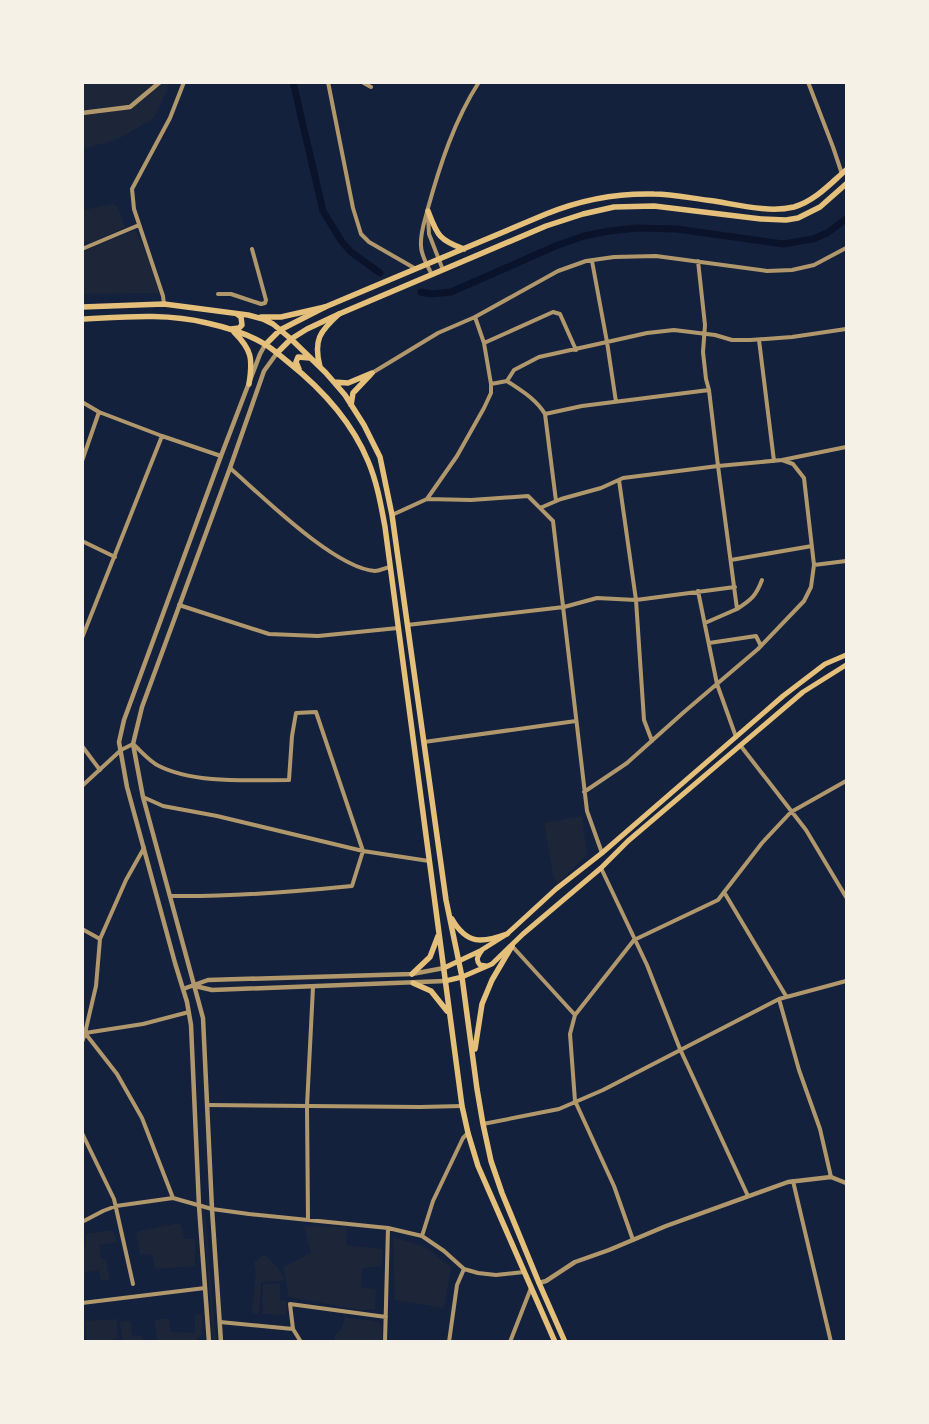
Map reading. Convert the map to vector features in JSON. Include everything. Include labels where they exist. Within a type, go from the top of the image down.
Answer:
[{"type":"main road","points":[[265,345],[280,330],[325,307],[556,210],[594,199],[631,194],[654,194],[760,208],[786,208],[812,199],[844,172]]},
{"type":"main road","points":[[277,353],[291,339],[307,329],[546,226],[597,211],[632,206],[654,206],[761,219],[786,220],[798,218],[820,207],[846,184]]},
{"type":"main road","points":[[428,210],[437,233],[443,240],[464,249]]},
{"type":"main road","points":[[82,307],[164,304],[236,313],[258,318],[281,317],[325,307]]},
{"type":"main road","points":[[231,330],[242,325],[241,317],[236,313]]},
{"type":"main road","points":[[320,367],[317,349],[319,336],[325,326],[339,314]]},
{"type":"main road","points":[[82,318],[142,316],[206,322],[231,330],[265,345],[302,373]]},
{"type":"main road","points":[[258,318],[280,330],[291,339],[334,382],[364,425],[380,457],[392,515],[424,742],[450,915],[462,977],[483,1124],[491,1161],[502,1193],[565,1342]]},
{"type":"main road","points":[[231,330],[244,342],[251,355],[249,384]]},
{"type":"main road","points":[[310,358],[302,356],[296,358],[296,366],[337,408],[354,434],[368,462],[384,518],[415,744],[448,1012],[462,1106],[468,1133],[478,1166],[555,1342]]},
{"type":"main road","points":[[334,382],[348,383],[372,373]]},
{"type":"main road","points":[[351,405],[353,393],[372,373]]},
{"type":"main road","points":[[444,968],[482,950],[507,934],[556,889],[602,852],[783,696],[826,664],[846,654]]},
{"type":"main road","points":[[445,981],[462,977],[489,966],[523,934],[601,868],[628,841],[803,692],[846,665]]},
{"type":"main road","points":[[450,915],[460,933],[469,938],[492,939],[507,934]]},
{"type":"main road","points":[[412,974],[430,957],[439,934]]},
{"type":"main road","points":[[474,1059],[482,1004],[492,980],[512,946]]},
{"type":"main road","points":[[482,950],[477,957],[477,961],[480,965],[489,966]]},
{"type":"main road","points":[[413,983],[431,991],[448,1012]]},
{"type":"street","points":[[82,113],[130,107],[160,82]]},
{"type":"street","points":[[164,304],[164,296],[134,209],[132,189],[170,118],[184,82]]},
{"type":"street","points":[[328,82],[353,208],[361,234],[369,242],[416,269]]},
{"type":"street","points":[[362,82],[371,87]]},
{"type":"street","points":[[432,275],[421,248],[422,229],[437,175],[451,137],[468,99],[479,82]]},
{"type":"street","points":[[808,82],[844,172]]},
{"type":"street","points":[[428,210],[429,234],[443,270]]},
{"type":"street","points":[[82,249],[139,225]]},
{"type":"street","points":[[372,373],[430,337],[475,317],[558,271],[592,260],[614,257],[656,256],[766,271],[792,270],[814,265],[846,248]]},
{"type":"street","points":[[218,294],[231,294],[261,304],[265,303],[266,300],[252,249]]},
{"type":"street","points":[[592,260],[608,342],[616,402]]},
{"type":"street","points":[[698,261],[705,325],[703,352],[706,379],[738,609]]},
{"type":"street","points":[[484,343],[553,312],[557,312],[560,314],[576,350]]},
{"type":"street","points":[[427,499],[457,456],[492,393],[484,343],[475,317]]},
{"type":"street","points":[[507,382],[514,370],[539,357],[647,333],[674,330],[715,335],[732,340],[759,340],[846,329]]},
{"type":"street","points":[[759,340],[774,461]]},
{"type":"street","points":[[209,1342],[199,1206],[191,1025],[183,989],[127,787],[119,742],[124,720],[221,456],[265,345]]},
{"type":"street","points":[[221,1342],[212,1209],[203,1018],[142,797],[133,744],[142,707],[264,371],[277,353]]},
{"type":"street","points":[[491,384],[507,382],[525,392],[540,404],[546,414],[556,501]]},
{"type":"street","points":[[546,414],[582,406],[709,390]]},
{"type":"street","points":[[82,402],[99,412],[221,456]]},
{"type":"street","points":[[82,460],[99,412]]},
{"type":"street","points":[[82,638],[162,436]]},
{"type":"street","points":[[540,508],[556,501],[601,488],[623,478],[782,460],[846,447]]},
{"type":"street","points":[[584,792],[627,763],[761,646],[804,601],[811,587],[814,565],[804,478],[793,464],[782,460]]},
{"type":"street","points":[[230,468],[277,510],[330,553],[366,569],[376,571],[390,567]]},
{"type":"street","points":[[619,480],[636,600],[644,720],[652,741]]},
{"type":"street","points":[[392,515],[427,499],[471,500],[528,496],[553,521],[584,792],[587,811],[602,852]]},
{"type":"street","points":[[82,541],[115,556]]},
{"type":"street","points":[[731,560],[812,546]]},
{"type":"street","points":[[814,565],[846,561]]},
{"type":"street","points":[[705,623],[738,609],[750,600],[757,593],[762,580]]},
{"type":"street","points":[[407,625],[564,607],[597,598],[636,600],[734,588]]},
{"type":"street","points":[[698,591],[717,684],[736,737]]},
{"type":"street","points":[[179,605],[269,634],[318,636],[398,628]]},
{"type":"street","points":[[709,643],[756,636],[761,646]]},
{"type":"street","points":[[133,744],[157,766],[184,776],[242,780],[289,780],[292,736],[296,714],[316,712],[364,851],[352,886],[314,890],[170,896]]},
{"type":"street","points":[[424,742],[576,721]]},
{"type":"street","points":[[82,786],[121,750],[133,744]]},
{"type":"street","points":[[82,746],[100,770]]},
{"type":"street","points":[[740,746],[806,830],[846,897]]},
{"type":"street","points":[[634,1240],[614,1186],[575,1101],[570,1034],[575,1015],[634,940],[718,900],[762,843],[791,812],[846,781]]},
{"type":"street","points":[[142,797],[163,806],[217,816],[364,851],[429,860]]},
{"type":"street","points":[[82,1042],[96,986],[100,939],[126,880],[144,848]]},
{"type":"street","points":[[601,868],[647,965],[680,1049],[748,1196]]},
{"type":"street","points":[[724,892],[786,996]]},
{"type":"street","points":[[82,930],[100,939]]},
{"type":"street","points":[[512,946],[575,1015]]},
{"type":"street","points":[[183,989],[208,980],[412,974],[444,968]]},
{"type":"street","points":[[194,985],[212,990],[445,981]]},
{"type":"street","points":[[483,1124],[559,1109],[603,1090],[779,999],[846,981]]},
{"type":"street","points":[[308,1220],[307,1106],[313,987]]},
{"type":"street","points":[[779,999],[799,1070],[820,1129],[831,1177]]},
{"type":"street","points":[[84,1033],[143,1024],[189,1012]]},
{"type":"street","points":[[84,1033],[117,1074],[142,1118],[173,1198]]},
{"type":"street","points":[[207,1105],[462,1106]]},
{"type":"street","points":[[82,1133],[116,1206],[133,1284]]},
{"type":"street","points":[[422,1236],[433,1201],[463,1138],[468,1133]]},
{"type":"street","points":[[539,1283],[546,1281],[575,1262],[666,1226],[793,1180],[831,1177],[846,1183]]},
{"type":"street","points":[[793,1180],[831,1342]]},
{"type":"street","points":[[82,1222],[116,1206],[173,1198],[212,1209],[388,1228],[422,1236],[464,1268],[478,1273],[496,1275],[524,1272]]},
{"type":"street","points":[[385,1342],[388,1228]]},
{"type":"street","points":[[449,1342],[457,1285],[464,1268]]},
{"type":"street","points":[[82,1303],[205,1288]]},
{"type":"street","points":[[510,1342],[531,1288]]},
{"type":"street","points":[[301,1342],[293,1329],[290,1304],[386,1317]]},
{"type":"street","points":[[220,1322],[293,1329]]},
{"type":"shaded area","points":[[83,83],[170,83],[154,118],[118,139],[83,149]]},
{"type":"shaded area","points":[[113,204],[118,207],[125,227],[94,242],[83,242],[83,210]]},
{"type":"shaded area","points":[[135,230],[147,255],[159,293],[84,294],[83,251]]},
{"type":"shaded area","points":[[582,816],[587,855],[557,884],[553,874],[544,823]]},
{"type":"shaded area","points":[[203,1210],[205,1210],[216,1341],[213,1341]]},
{"type":"shaded area","points":[[180,1223],[185,1239],[195,1239],[195,1266],[155,1269],[152,1254],[140,1255],[136,1232]]},
{"type":"shaded area","points":[[304,1226],[347,1227],[346,1245],[382,1249],[382,1266],[362,1268],[361,1287],[376,1289],[375,1309],[361,1310],[289,1297],[283,1267],[311,1253]]},
{"type":"shaded area","points":[[112,1230],[117,1242],[99,1245],[101,1258],[106,1260],[109,1280],[101,1281],[99,1271],[86,1272],[83,1283],[83,1247],[86,1246],[86,1234]]},
{"type":"shaded area","points":[[393,1237],[427,1248],[451,1268],[444,1308],[395,1300]]},
{"type":"shaded area","points":[[264,1254],[277,1267],[284,1278],[281,1281],[261,1282],[259,1314],[252,1313],[256,1272],[254,1262]]},
{"type":"shaded area","points":[[263,1284],[280,1284],[280,1300],[287,1301],[286,1315],[262,1314]]},
{"type":"shaded area","points":[[195,1314],[202,1314],[202,1334],[196,1340],[157,1341],[155,1320],[169,1318],[171,1332],[195,1333]]},
{"type":"shaded area","points":[[345,1317],[380,1324],[382,1341],[335,1341],[335,1334],[342,1329]]},
{"type":"shaded area","points":[[116,1319],[118,1338],[105,1341],[87,1341],[85,1321]]},
{"type":"shaded area","points":[[131,1321],[132,1335],[141,1336],[143,1341],[122,1341],[120,1322]]},
{"type":"waterway","points":[[293,82],[323,211],[342,242],[351,252],[380,273]]},
{"type":"waterway","points":[[421,292],[431,294],[451,292],[558,245],[584,236],[609,231],[637,228],[677,229],[783,244],[813,239],[827,233],[846,219]]}]
